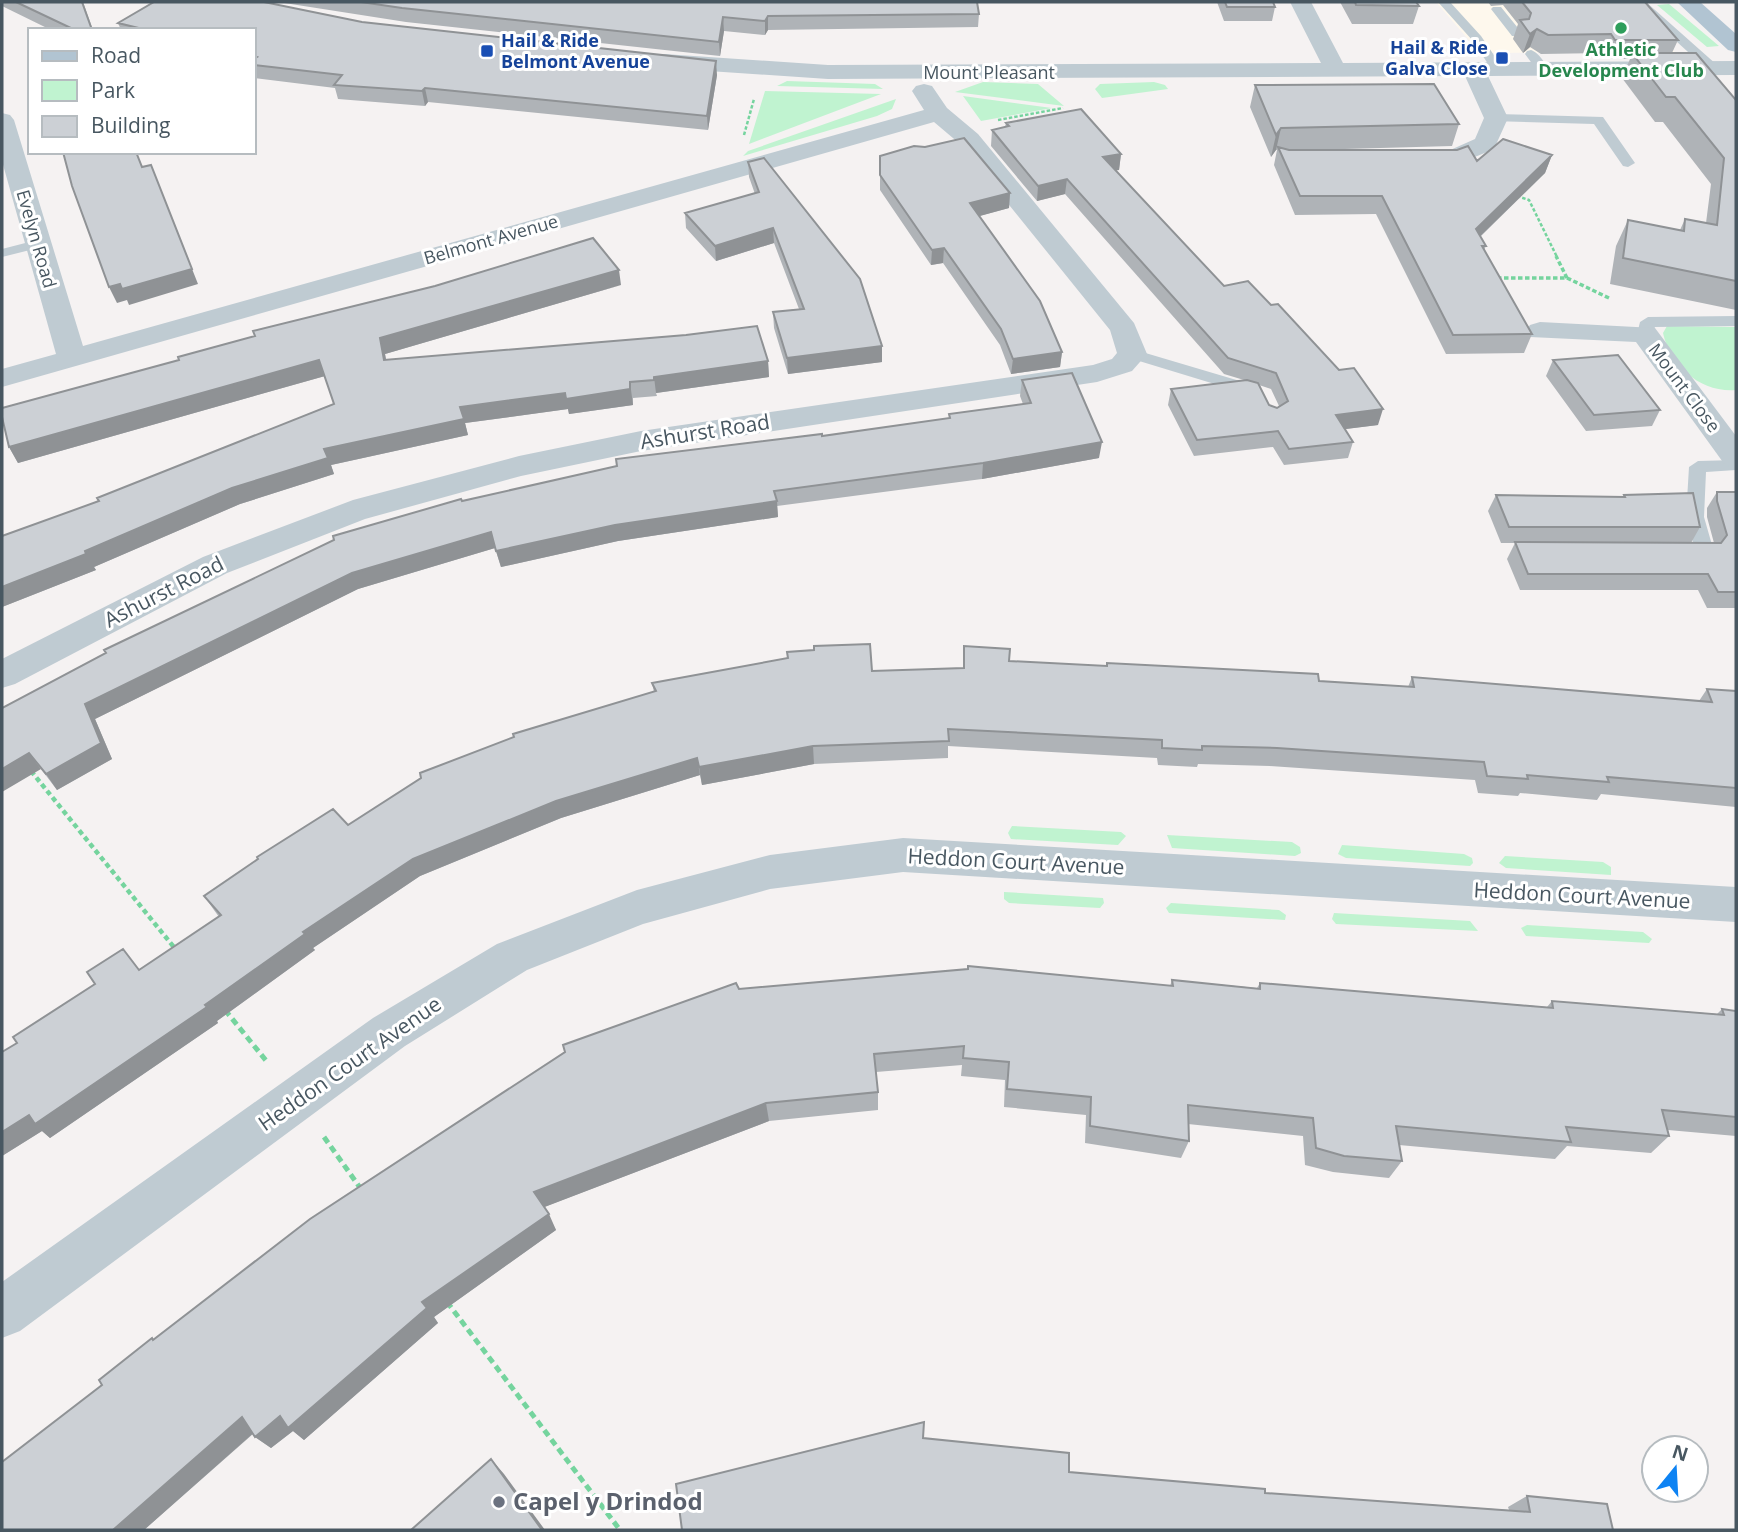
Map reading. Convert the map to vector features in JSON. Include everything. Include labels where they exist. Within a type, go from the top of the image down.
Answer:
[{"type":"main road","points":[[1688,2],[1736,45]]},
{"type":"street","points":[[1301,2],[1335,69]]},
{"type":"street","name":"Mount Pleasant","points":[[640,58],[784,71],[923,73],[1486,70],[1537,62],[1725,68]]},
{"type":"street","points":[[1396,158],[1451,158],[1485,144],[1496,118],[1486,70]]},
{"type":"street","points":[[923,73],[923,90],[946,120],[969,139],[1124,329],[1132,354]]},
{"type":"street","name":"Evelyn Road","points":[[2,120],[72,359]]},
{"type":"street","name":"Belmont Avenue","points":[[2,378],[733,171],[946,120]]},
{"type":"street","name":"Mount Close","points":[[1540,331],[1644,334],[1736,458]]},
{"type":"street","name":"Ashurst Road","points":[[2,675],[215,565],[353,511],[519,466],[641,442],[1097,373],[1122,365],[1132,354]]},
{"type":"street","name":"Heddon Court Avenue","points":[[2,1312],[389,1032],[512,957],[636,908],[770,872],[903,855],[1736,905]]},
{"type":"lane","points":[[1444,2],[1477,38],[1486,70]]},
{"type":"lane","points":[[1639,2],[1725,68]]},
{"type":"lane","points":[[1497,9],[1516,33]]},
{"type":"lane","points":[[1496,118],[1598,120],[1628,163]]},
{"type":"lane","points":[[2,253],[37,244]]},
{"type":"lane","points":[[1644,334],[1648,322],[1736,321]]},
{"type":"lane","points":[[1132,354],[1263,394],[1268,405]]},
{"type":"lane","points":[[1666,551],[1705,552],[1695,517],[1698,467],[1736,465]]},
{"type":"path","points":[[733,171],[757,88],[777,80],[784,71]]},
{"type":"path","points":[[946,120],[1063,107]]},
{"type":"path","points":[[1451,158],[1487,188],[1529,200],[1567,278],[1495,278]]},
{"type":"shaded area","points":[[1436,2],[1616,2],[1675,52],[1480,53]]},
{"type":"green space","points":[[1669,4],[1719,46],[1707,47],[1657,5]]},
{"type":"green space","points":[[787,81],[875,84],[883,89],[777,86]]},
{"type":"green space","points":[[983,82],[1038,84],[1064,106],[955,92]]},
{"type":"green space","points":[[1154,82],[1165,85],[1168,89],[1102,98],[1095,89],[1100,84]]},
{"type":"green space","points":[[765,91],[881,94],[749,144]]},
{"type":"green space","points":[[963,96],[1052,108],[981,121]]},
{"type":"green space","points":[[896,99],[892,109],[877,116],[743,156],[748,151]]},
{"type":"green space","points":[[1667,326],[1736,327],[1736,390],[1711,387],[1689,375],[1672,356],[1667,345],[1663,333]]},
{"type":"green space","points":[[1012,826],[1121,832],[1126,836],[1118,845],[1011,839],[1008,833]]},
{"type":"green space","points":[[1167,835],[1292,842],[1300,847],[1301,853],[1295,856],[1172,848]]},
{"type":"green space","points":[[1342,845],[1464,854],[1472,858],[1473,863],[1470,866],[1346,858],[1338,854]]},
{"type":"green space","points":[[1505,856],[1603,862],[1611,867],[1611,875],[1506,868],[1499,863]]},
{"type":"green space","points":[[1004,892],[1103,898],[1104,903],[1100,908],[1009,903],[1004,899]]},
{"type":"green space","points":[[1171,903],[1279,910],[1286,915],[1285,920],[1169,913],[1166,908]]},
{"type":"green space","points":[[1334,913],[1470,921],[1478,931],[1336,924],[1332,919]]},
{"type":"green space","points":[[1527,925],[1643,932],[1652,939],[1649,943],[1526,936],[1521,928]]},
{"type":"building","points":[[16,2],[82,2],[91,28],[71,28]]},
{"type":"building","points":[[154,2],[264,2],[362,22],[716,61],[707,116],[425,88],[422,91],[334,85],[342,75],[256,65],[256,28],[139,28],[118,23]]},
{"type":"building","points":[[361,2],[977,2],[979,14],[768,16],[765,21],[723,17],[719,42]]},
{"type":"building","points":[[1225,2],[1273,2],[1275,7],[1227,7]]},
{"type":"building","points":[[1355,2],[1416,2],[1419,6],[1356,5]]},
{"type":"building","points":[[1522,2],[1645,2],[1678,40],[1615,40],[1611,34],[1548,35],[1537,29],[1530,34],[1520,20],[1529,19],[1531,13]]},
{"type":"building","points":[[1632,53],[1696,53],[1736,100],[1736,281],[1623,258],[1628,220],[1684,231],[1685,219],[1717,225],[1724,158],[1675,97],[1666,97]]},
{"type":"building","points":[[1434,84],[1459,124],[1281,128],[1276,135],[1255,85]]},
{"type":"building","points":[[1081,109],[1121,154],[1103,157],[1224,286],[1248,281],[1271,305],[1278,304],[1339,370],[1354,368],[1383,409],[1336,415],[1353,442],[1289,449],[1278,431],[1197,440],[1171,389],[1247,380],[1258,383],[1269,405],[1277,408],[1288,401],[1276,373],[1228,358],[1067,179],[1038,186],[992,130],[1009,126],[1006,123]]},
{"type":"building","points":[[964,138],[1010,193],[970,203],[1040,301],[1062,352],[1013,359],[1001,329],[944,248],[932,250],[880,175],[880,156],[914,146],[925,147]]},
{"type":"building","points":[[1503,139],[1552,155],[1476,229],[1486,246],[1482,246],[1532,334],[1453,335],[1382,196],[1300,196],[1278,147],[1289,150],[1457,150],[1468,146],[1477,161]]},
{"type":"building","points":[[64,154],[137,154],[142,167],[151,165],[192,269],[122,289],[120,284],[109,287],[72,186]]},
{"type":"building","points":[[764,158],[860,279],[882,346],[787,358],[773,312],[804,309],[773,228],[715,246],[685,213],[759,192],[748,162]]},
{"type":"building","points":[[593,238],[619,270],[380,338],[384,360],[686,335],[757,326],[768,361],[654,377],[654,380],[630,382],[630,389],[566,399],[565,393],[460,407],[464,419],[324,449],[328,458],[232,488],[85,551],[86,554],[2,587],[2,536],[99,501],[97,498],[334,404],[319,360],[9,447],[2,408],[179,360],[178,357],[255,336],[253,331],[435,286]]},
{"type":"building","points":[[1618,355],[1660,410],[1594,415],[1553,360]]},
{"type":"building","points":[[1072,373],[1102,442],[983,463],[774,491],[777,501],[615,525],[496,551],[491,532],[352,573],[85,704],[101,743],[46,774],[29,753],[2,769],[2,708],[106,653],[104,650],[334,540],[333,536],[461,499],[462,501],[617,466],[616,459],[822,436],[950,418],[949,414],[1031,403],[1022,380]]},
{"type":"building","points":[[1717,492],[1736,492],[1736,592],[1718,592],[1708,574],[1528,574],[1515,542],[1721,543],[1727,535]]},
{"type":"building","points":[[1693,493],[1700,527],[1509,527],[1496,495],[1625,497],[1624,495]]},
{"type":"building","points":[[870,644],[872,671],[964,668],[964,646],[1010,649],[1009,661],[1107,666],[1107,663],[1318,674],[1319,681],[1414,687],[1412,677],[1712,702],[1707,689],[1736,691],[1736,788],[1607,777],[1609,782],[1527,775],[1528,779],[1487,776],[1484,762],[1277,748],[1162,748],[1162,740],[948,729],[949,741],[813,746],[699,767],[697,758],[556,801],[413,859],[303,932],[305,934],[205,1005],[207,1007],[35,1124],[29,1115],[2,1132],[2,1052],[17,1043],[13,1037],[95,984],[87,972],[123,949],[139,970],[221,915],[204,896],[258,859],[257,857],[333,809],[348,825],[421,778],[420,773],[514,737],[513,734],[656,691],[652,683],[788,658],[787,652],[814,650],[814,646]]},
{"type":"building","points":[[968,966],[1173,986],[1172,980],[1260,989],[1260,983],[1553,1008],[1552,1001],[1724,1015],[1722,1009],[1736,1011],[1736,1117],[1662,1110],[1669,1136],[1566,1127],[1571,1142],[1396,1126],[1402,1161],[1344,1156],[1316,1148],[1313,1118],[1188,1105],[1189,1141],[1090,1126],[1091,1097],[1007,1089],[1009,1062],[963,1058],[964,1046],[874,1054],[878,1092],[766,1103],[534,1192],[549,1214],[422,1302],[427,1308],[288,1428],[280,1416],[255,1437],[242,1417],[113,1530],[2,1530],[2,1462],[102,1385],[99,1380],[152,1338],[153,1340],[310,1219],[565,1052],[563,1045],[736,983],[739,989],[968,969]]},
{"type":"building","points":[[924,1422],[923,1438],[1069,1453],[1069,1472],[1265,1489],[1265,1493],[1530,1512],[1527,1496],[1607,1504],[1613,1530],[682,1530],[676,1484]]},
{"type":"building","points":[[491,1459],[542,1530],[411,1530]]},
{"type":"place","name":"Athletic Development Club","points":[[1621,28]]},
{"type":"place","name":"Hail & Ride Belmont Avenue","points":[[487,51]]},
{"type":"place","name":"Hail & Ride Galva Close","points":[[1502,58]]},
{"type":"place","name":"Capel y Drindod","points":[[499,1502]]}]
